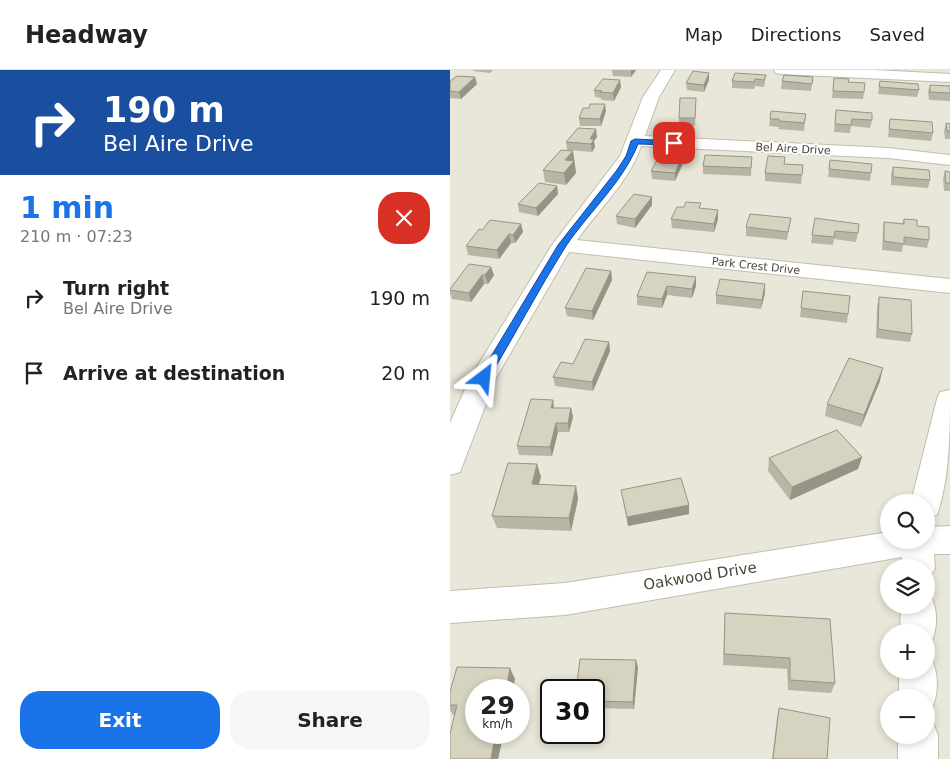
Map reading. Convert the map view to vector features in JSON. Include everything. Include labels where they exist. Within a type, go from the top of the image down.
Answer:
[{"type":"street","points":[[450,464],[466,417],[484,378],[563,245],[630,156],[651,97],[668,70]]},
{"type":"street","points":[[781,70],[950,78]]},
{"type":"street","name":"Bel Aire Drive","points":[[635,141],[888,153],[950,160]]},
{"type":"street","name":"Park Crest Drive","points":[[563,245],[950,286]]},
{"type":"street","points":[[929,494],[950,399]]},
{"type":"street","name":"Oakwood Drive","points":[[935,540],[950,540]]},
{"type":"street","name":"Oakwood Drive","points":[[450,608],[565,599],[880,546]]},
{"type":"street","points":[[918,744],[918,759]]},
{"type":"shaded area","points":[[450,70],[950,70],[950,759],[450,759]]},
{"type":"building","points":[[693,71],[709,73],[704,85],[686,83]]},
{"type":"building","points":[[735,73],[766,75],[764,80],[755,79],[754,82],[732,81]]},
{"type":"building","points":[[784,75],[813,77],[812,84],[782,81]]},
{"type":"building","points":[[457,76],[475,77],[459,92],[450,91],[450,81]]},
{"type":"building","points":[[834,78],[849,79],[848,82],[865,83],[864,92],[833,91]]},
{"type":"building","points":[[603,79],[620,80],[613,93],[594,90]]},
{"type":"building","points":[[880,81],[918,84],[919,90],[879,87]]},
{"type":"building","points":[[930,85],[950,86],[950,93],[930,92]]},
{"type":"building","points":[[680,98],[696,98],[695,118],[679,118]]},
{"type":"building","points":[[590,104],[605,104],[600,119],[579,118],[583,108],[589,108]]},
{"type":"building","points":[[836,110],[872,113],[872,120],[852,119],[851,125],[835,124]]},
{"type":"building","points":[[771,111],[806,114],[804,123],[779,121],[779,119],[770,119]]},
{"type":"building","points":[[890,119],[932,122],[933,133],[889,129]]},
{"type":"building","points":[[946,123],[950,124],[950,131],[947,131]]},
{"type":"building","points":[[578,128],[596,129],[590,139],[594,139],[591,144],[566,142]]},
{"type":"building","points":[[561,150],[573,151],[565,160],[574,161],[564,173],[543,170]]},
{"type":"building","points":[[661,153],[683,155],[675,173],[651,171]]},
{"type":"building","points":[[705,155],[752,157],[751,168],[703,166]]},
{"type":"building","points":[[768,156],[785,157],[784,164],[803,165],[802,175],[765,173]]},
{"type":"building","points":[[830,160],[872,164],[871,173],[829,169]]},
{"type":"building","points":[[893,167],[929,170],[930,180],[893,177]]},
{"type":"building","points":[[945,171],[950,172],[950,183],[946,183]]},
{"type":"building","points":[[539,183],[557,186],[536,208],[518,204]]},
{"type":"building","points":[[634,194],[652,197],[635,219],[616,216]]},
{"type":"building","points":[[686,202],[701,203],[699,208],[718,210],[714,224],[671,219],[677,207],[684,207]]},
{"type":"building","points":[[750,214],[791,218],[788,232],[746,227]]},
{"type":"building","points":[[815,218],[859,224],[858,233],[835,231],[834,237],[812,235]]},
{"type":"building","points":[[904,219],[917,220],[917,226],[929,227],[929,240],[904,237],[904,244],[884,241],[884,222],[904,224]]},
{"type":"building","points":[[490,220],[521,224],[513,235],[509,234],[497,250],[466,246],[479,229],[482,230]]},
{"type":"building","points":[[469,264],[491,267],[485,275],[482,275],[469,293],[450,290],[450,289]]},
{"type":"building","points":[[586,268],[611,271],[592,311],[565,308]]},
{"type":"building","points":[[647,272],[696,277],[692,289],[667,286],[662,299],[637,296]]},
{"type":"building","points":[[720,279],[765,284],[762,300],[716,295]]},
{"type":"building","points":[[803,291],[850,296],[848,314],[801,308]]},
{"type":"building","points":[[879,297],[911,300],[912,334],[878,329]]},
{"type":"building","points":[[585,339],[609,342],[592,382],[553,377],[561,362],[573,364]]},
{"type":"building","points":[[849,358],[883,368],[864,415],[827,404]]},
{"type":"building","points":[[531,399],[553,400],[551,408],[571,408],[568,423],[556,423],[550,447],[517,446]]},
{"type":"building","points":[[837,430],[862,457],[792,487],[769,458]]},
{"type":"building","points":[[508,463],[537,464],[532,484],[576,486],[569,518],[492,516]]},
{"type":"building","points":[[681,478],[689,505],[627,517],[621,490]]},
{"type":"building","points":[[725,613],[830,619],[835,683],[790,680],[790,658],[724,654]]},
{"type":"building","points":[[580,659],[636,660],[633,702],[605,701],[605,679],[577,679]]},
{"type":"building","points":[[457,667],[510,668],[508,679],[465,679],[465,744],[494,744],[491,759],[450,759],[450,734],[457,705],[450,705],[450,692]]},
{"type":"building","points":[[779,708],[830,718],[827,759],[773,759]]},
{"type":"route","points":[[484,378],[563,245],[584,215],[620,171],[630,156],[635,141],[674,143]]}]
